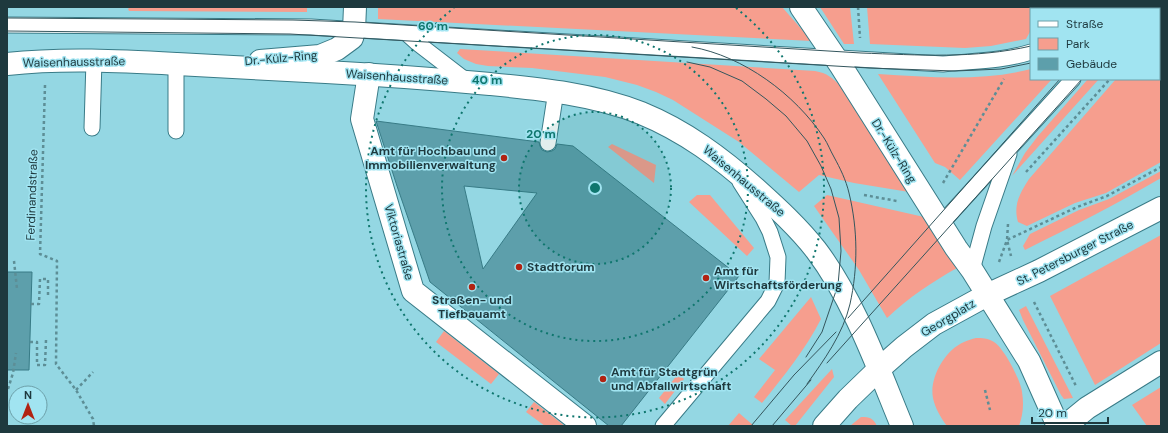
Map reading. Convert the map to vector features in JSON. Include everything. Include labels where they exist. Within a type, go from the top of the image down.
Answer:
[{"type":"main road","points":[[354,30],[355,7]]},
{"type":"main road","name":"Dr.-Külz-Ring","points":[[801,7],[987,295]]},
{"type":"main road","name":"Dr.-Külz-Ring","points":[[187,65],[320,56],[338,49],[352,38],[354,30]]},
{"type":"main road","name":"Waisenhausstraße","points":[[7,64],[46,61],[94,60],[369,74],[556,90],[602,101],[640,113],[675,129],[707,149],[730,166],[787,218],[816,250],[838,285],[879,369]]},
{"type":"main road","name":"Viktoriastraße","points":[[369,74],[362,119],[413,291],[585,426]]},
{"type":"main road","name":"St. Petersburger Straße","points":[[987,295],[1039,271],[1161,208]]},
{"type":"main road","name":"Georgplatz","points":[[879,369],[934,324],[987,295],[1029,362],[1058,426]]},
{"type":"main road","points":[[1065,426],[1087,408],[1161,362]]},
{"type":"main road","points":[[824,426],[848,399],[879,369],[902,426]]},
{"type":"lane","points":[[7,25],[311,27],[943,64],[996,60],[1024,54]]},
{"type":"lane","points":[[406,33],[468,82]]},
{"type":"lane","points":[[92,128],[94,60]]},
{"type":"lane","points":[[176,131],[187,65]]},
{"type":"lane","points":[[941,224],[1072,80]]},
{"type":"lane","points":[[548,143],[556,90]]},
{"type":"lane","points":[[972,270],[984,226],[1011,147]]},
{"type":"lane","points":[[663,426],[768,301],[777,283],[778,257],[770,232],[763,218],[730,166]]},
{"type":"path","points":[[858,7],[861,53],[865,60]]},
{"type":"path","points":[[939,189],[1024,54]]},
{"type":"path","name":"Ferdinandstraße","points":[[46,61],[40,254],[57,261],[56,364],[76,390],[93,419],[94,426]]},
{"type":"path","points":[[1023,176],[1109,80]]},
{"type":"path","points":[[1007,240],[1077,207],[1108,196],[1161,167]]},
{"type":"path","points":[[864,195],[901,202]]},
{"type":"path","points":[[987,295],[1007,240],[1008,218]]},
{"type":"path","points":[[1007,240],[1012,257]]},
{"type":"path","points":[[14,261],[17,289]]},
{"type":"path","points":[[31,304],[39,304],[40,279],[48,280],[48,296]]},
{"type":"path","points":[[1034,302],[1077,388]]},
{"type":"path","points":[[30,342],[37,342],[37,365],[45,365],[46,340]]},
{"type":"path","points":[[9,385],[16,353]]},
{"type":"path","points":[[76,390],[92,372]]},
{"type":"path","points":[[985,390],[990,410]]},
{"type":"green space","points":[[130,7],[307,7],[307,12],[129,11],[128,9]]},
{"type":"green space","points":[[378,7],[782,7],[812,41],[378,19]]},
{"type":"green space","points":[[820,7],[850,7],[854,44],[844,44]]},
{"type":"green space","points":[[867,7],[1044,7],[1030,8],[1030,32],[1026,39],[991,46],[965,48],[870,44]]},
{"type":"green space","points":[[1161,30],[1161,162],[1106,193],[1075,203],[1027,226],[1018,222],[1016,210],[1018,199],[1029,179],[1115,80],[1160,80]]},
{"type":"green space","points":[[460,49],[815,71],[823,73],[841,87],[909,192],[854,183],[819,175],[799,192],[739,142],[673,100],[656,92],[637,85],[605,77],[532,68],[476,64],[464,59],[457,53]]},
{"type":"green space","points":[[1030,69],[1030,80],[1051,80],[960,180],[945,167],[935,163],[878,74],[955,78],[993,76]]},
{"type":"green space","points":[[1087,80],[1098,80],[1012,176],[1025,153]]},
{"type":"green space","points":[[612,144],[656,165],[654,183],[608,147]]},
{"type":"green space","points":[[1161,171],[1161,178],[1077,224],[1025,250],[1023,246],[1030,234],[1079,210],[1109,199]]},
{"type":"green space","points":[[697,195],[710,195],[754,248],[747,256],[689,202]]},
{"type":"green space","points":[[827,195],[924,217],[957,268],[920,291],[887,318],[859,270],[814,206]]},
{"type":"green space","points":[[1161,235],[1161,343],[1095,385],[1050,296]]},
{"type":"green space","points":[[811,297],[821,319],[801,352],[762,403],[754,397],[775,370],[759,359]]},
{"type":"green space","points":[[1026,306],[1073,398],[1064,399],[1061,395],[1019,310]]},
{"type":"green space","points":[[444,331],[499,374],[491,384],[436,342]]},
{"type":"green space","points":[[976,338],[990,340],[998,345],[1015,373],[1021,387],[1023,401],[1019,426],[947,426],[940,416],[934,402],[932,390],[936,374],[945,358],[951,351],[966,341]]},
{"type":"green space","points":[[832,369],[834,377],[795,426],[792,426],[785,420]]},
{"type":"green space","points":[[678,374],[684,379],[665,404],[659,398]]},
{"type":"green space","points":[[1161,387],[1161,426],[1147,426],[1132,405]]},
{"type":"green space","points":[[534,402],[565,426],[545,426],[526,412]]},
{"type":"green space","points":[[739,413],[754,426],[728,426]]},
{"type":"green space","points":[[861,417],[871,418],[877,426],[850,426]]},
{"type":"building","name":"Stadtforum","points":[[376,121],[539,142],[542,150],[547,152],[555,149],[557,144],[573,146],[739,276],[621,426],[609,426],[430,282]],"holes":[[[464,186],[537,193],[483,269]]]},
{"type":"building","points":[[7,272],[32,272],[29,370],[7,370]]},
{"type":"tram line","points":[[7,18],[293,20],[355,22],[904,55],[989,53],[1030,46]]},
{"type":"tram line","points":[[7,31],[290,34],[869,68],[955,71],[1001,69],[1030,63]]},
{"type":"tram line","points":[[692,47],[711,52],[749,68],[783,92],[798,106],[824,138],[841,170],[846,183],[852,207],[856,249],[853,290],[843,326],[826,356],[807,384]]},
{"type":"tram line","points":[[687,62],[710,67],[742,81],[786,116],[807,141],[821,166],[831,189],[839,218],[841,251],[838,285],[822,332],[806,357]]},
{"type":"tram line","points":[[848,318],[1059,80]]},
{"type":"tram line","points":[[827,363],[1081,80]]},
{"type":"tram line","points":[[751,426],[794,375],[836,332]]},
{"type":"tram line","points":[[772,426],[811,380]]},
{"type":"place","name":"Amt für Hochbau und Immobilienverwaltung","points":[[504,158]]},
{"type":"place","name":"Stadtforum","points":[[519,267]]},
{"type":"place","name":"Amt für Wirtschaftsförderung","points":[[706,278]]},
{"type":"place","name":"Straßen- und Tiefbauamt","points":[[472,287]]},
{"type":"place","name":"Amt für Stadtgrün und Abfallwirtschaft","points":[[603,379]]}]
